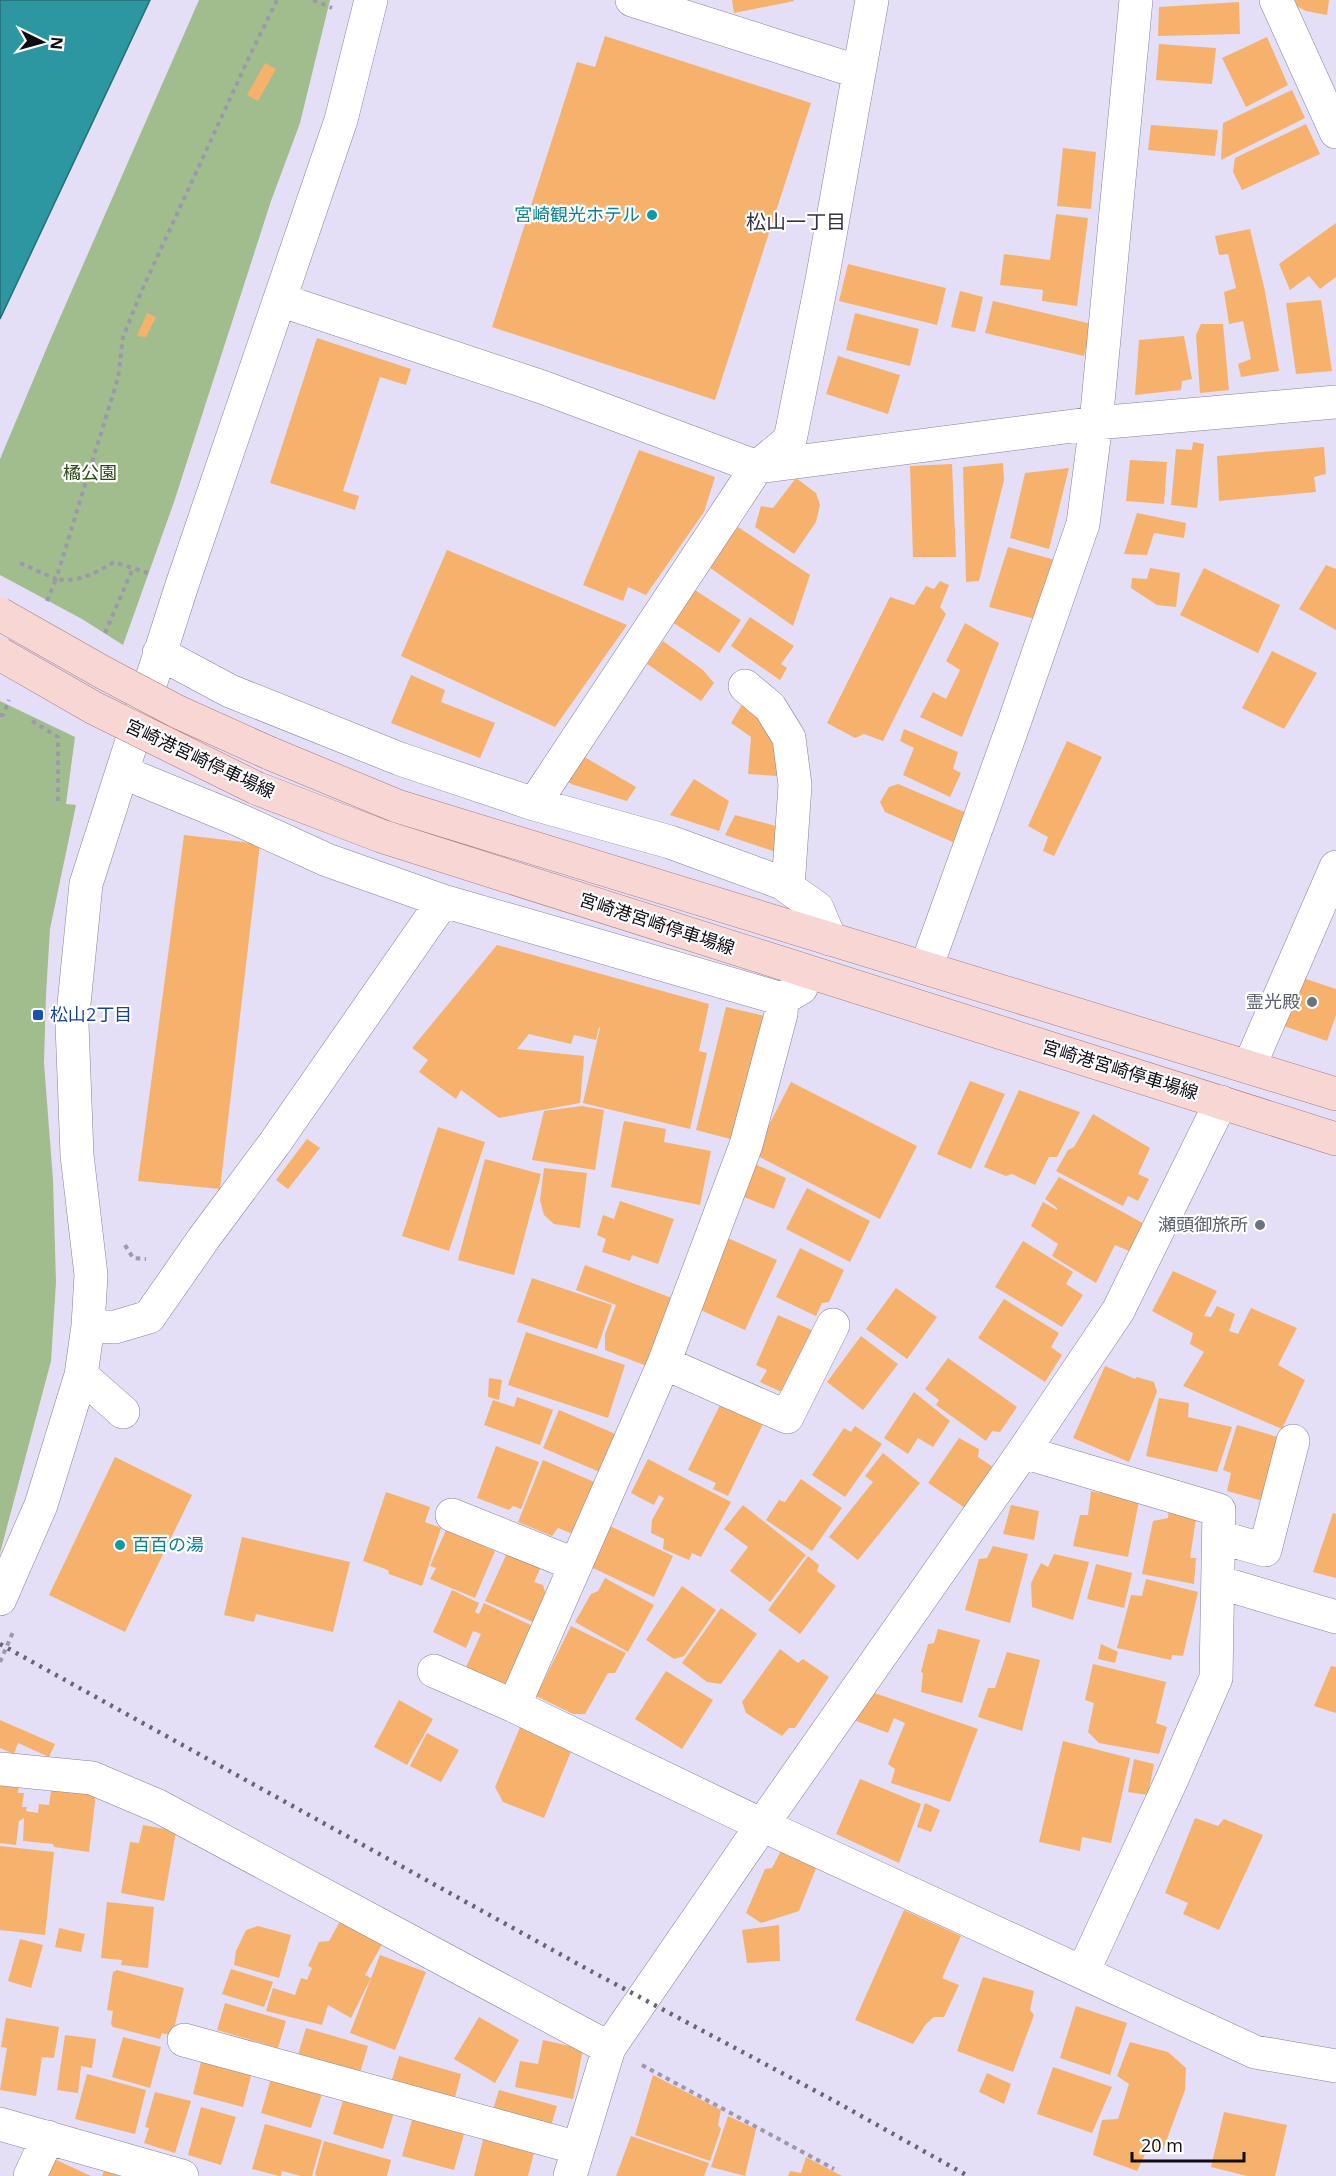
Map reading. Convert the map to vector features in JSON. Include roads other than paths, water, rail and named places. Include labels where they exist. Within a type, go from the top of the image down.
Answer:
[{"type":"main road","name":"宮崎港宮崎停車場線","points":[[0,614],[178,712],[268,753],[397,806],[1336,1094]]},
{"type":"main road","name":"宮崎港宮崎停車場線","points":[[0,654],[94,708],[256,788],[381,836],[1336,1139]]},
{"type":"street","points":[[0,1599],[41,1505],[81,1375],[88,1326],[91,1275],[77,1155],[72,1024],[86,884],[159,654],[341,120],[371,0]]},
{"type":"street","points":[[632,0],[859,72]]},
{"type":"street","points":[[534,804],[758,467],[790,440],[822,280],[872,0]]},
{"type":"street","points":[[926,968],[1083,524],[1096,423],[1136,0]]},
{"type":"street","points":[[1276,0],[1336,132]]},
{"type":"street","points":[[279,300],[542,387],[758,467],[1096,423],[1336,402]]},
{"type":"street","points":[[159,654],[230,691],[389,755],[534,804],[670,842],[782,883],[817,908],[830,939]]},
{"type":"street","points":[[745,686],[770,707],[789,738],[795,785],[788,887]]},
{"type":"street","points":[[122,772],[237,819],[327,860],[443,902],[782,999],[820,976]]},
{"type":"street","points":[[1249,1067],[1336,867]]},
{"type":"street","points":[[88,1326],[115,1327],[149,1317],[274,1144],[443,902]]},
{"type":"street","points":[[514,1706],[664,1363],[746,1145],[781,1014],[782,999]]},
{"type":"street","points":[[184,2040],[574,2162],[609,2048],[1023,1452],[1118,1311],[1221,1102]]},
{"type":"street","points":[[664,1363],[787,1417],[833,1325]]},
{"type":"street","points":[[81,1375],[123,1412]]},
{"type":"street","points":[[1219,1537],[1264,1550],[1293,1441]]},
{"type":"street","points":[[1023,1452],[1219,1510],[1216,1678],[1083,1972]]},
{"type":"street","points":[[452,1515],[576,1565]]},
{"type":"street","points":[[1218,1582],[1336,1617]]},
{"type":"street","points":[[434,1671],[514,1706],[762,1825],[1255,2052],[1336,2066]]},
{"type":"street","points":[[0,1769],[92,1778],[158,1806],[609,2048]]},
{"type":"street","points":[[0,2124],[182,2176]]},
{"type":"street","points":[[30,2176],[48,2137]]},
{"type":"railway","points":[[0,1644],[587,1969],[838,2103],[968,2176]]},
{"type":"place","name":"宮崎観光ホテル","points":[[652,215]]},
{"type":"place","name":"霊光殿","points":[[1312,1002]]},
{"type":"place","name":"松山2丁目","points":[[38,1015]]},
{"type":"place","name":"瀬頭御旅所","points":[[1260,1225]]},
{"type":"place","name":"百百の湯","points":[[120,1545]]},
{"type":"district","name":"松山一丁目","points":[[796,222]]},
{"type":"park label","name":"橘公園","points":[[90,473]]}]
